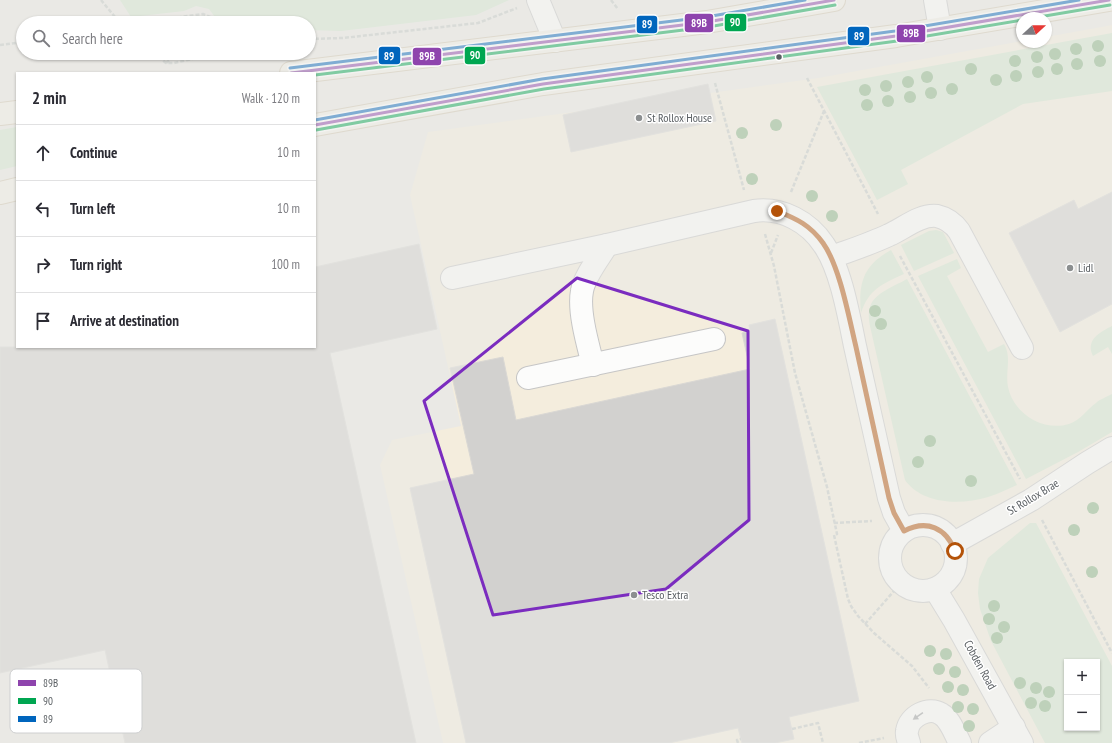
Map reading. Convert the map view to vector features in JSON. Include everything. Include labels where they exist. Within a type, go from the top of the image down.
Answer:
[{"type":"main road","points":[[299,72],[707,22],[834,0]]},
{"type":"main road","points":[[316,125],[543,84],[940,29],[1109,0]]},
{"type":"main road","points":[[0,114],[16,112]]},
{"type":"main road","points":[[0,193],[16,189]]},
{"type":"street","points":[[935,0],[940,29]]},
{"type":"street","points":[[531,3],[555,41]]},
{"type":"street","points":[[452,278],[607,246],[754,211],[770,210],[802,222],[824,245],[832,257],[849,317],[889,498],[901,525],[891,552],[890,560],[892,569],[901,583],[908,588],[923,591],[935,589],[951,576],[956,556],[952,544],[942,531],[927,525],[912,527],[901,525]]},
{"type":"street","points":[[832,257],[890,235],[916,221],[930,216],[937,216],[946,220],[954,224],[959,231],[1022,348]]},
{"type":"street","points":[[593,365],[583,320],[581,304],[582,290],[593,267],[607,246]]},
{"type":"street","points":[[528,378],[714,340]]},
{"type":"street","name":"St Rollox Brae","points":[[952,544],[1031,500],[1112,448]]},
{"type":"street","name":"Cobden Road","points":[[935,589],[1018,735]]},
{"type":"street","points":[[909,743],[907,731],[911,721],[923,712],[933,711],[942,714],[946,718],[960,743]]},
{"type":"street","points":[[990,743],[1018,735]]},
{"type":"path","points":[[101,0],[114,16]]},
{"type":"path","points":[[316,39],[343,38],[478,23],[531,3]]},
{"type":"path","points":[[188,16],[203,14],[208,16]]},
{"type":"path","points":[[0,45],[16,43]]},
{"type":"path","points":[[162,60],[166,63],[188,60]]},
{"type":"path","points":[[166,63],[170,60]]},
{"type":"path","points":[[807,78],[1112,653]]},
{"type":"path","points":[[715,82],[745,193],[765,233],[771,253],[795,374],[827,487],[837,534],[834,535],[848,598],[851,606],[865,624],[912,666],[926,684],[946,718]]},
{"type":"path","points":[[771,253],[793,185],[824,110]]},
{"type":"path","points":[[834,523],[901,525]]},
{"type":"path","points":[[865,624],[901,583]]},
{"type":"path","points":[[792,729],[818,723],[823,743]]},
{"type":"path","points":[[738,743],[737,740],[741,739]]},
{"type":"highlighted area","points":[[577,278],[748,331],[749,520],[666,589],[493,615],[424,401]]},
{"type":"shaded area","points":[[1112,25],[1112,743],[443,743],[380,465],[392,440],[461,426],[410,195],[428,132],[818,78],[1016,42],[1016,48],[1052,48],[1052,36]]},
{"type":"green space","points":[[120,0],[509,0],[476,15],[341,31],[316,30],[316,16],[214,16],[209,9],[196,6],[184,11],[130,16]]},
{"type":"green space","points":[[1112,33],[1112,91],[1023,104],[901,170],[908,184],[877,200],[817,87],[1030,48],[1052,48],[1052,44]]},
{"type":"green space","points":[[16,127],[16,166],[0,170],[0,130]]},
{"type":"green space","points":[[936,230],[943,232],[954,253],[914,271],[901,245],[929,231]]},
{"type":"green space","points":[[891,250],[904,274],[877,288],[868,298],[861,313],[861,292],[862,283],[865,276],[874,262]]},
{"type":"green space","points":[[957,259],[961,268],[947,276],[988,352],[1004,344],[1008,354],[1008,387],[1016,405],[1031,418],[1040,423],[1059,426],[1073,422],[1092,406],[1112,394],[1112,432],[1078,452],[1026,479],[918,276]]},
{"type":"green space","points":[[907,279],[1017,485],[988,497],[977,500],[955,502],[943,501],[922,494],[905,480],[870,326],[869,314],[872,302],[880,294]]},
{"type":"green space","points":[[1112,326],[1112,354],[1108,347],[1093,356],[1091,350],[1092,341],[1103,331]]},
{"type":"green space","points":[[1030,523],[1036,523],[1112,666],[1112,743],[1045,743],[991,641],[980,609],[978,593],[979,579],[988,558]]},
{"type":"building","name":"St Rollox House","points":[[708,84],[716,121],[571,152],[563,115]]},
{"type":"building","name":"Lidl","points":[[1112,192],[1112,304],[1060,332],[1009,233],[1074,200],[1078,209]]},
{"type":"building","points":[[419,244],[437,329],[330,353],[416,743],[125,743],[123,733],[142,733],[142,669],[109,669],[105,650],[18,669],[10,669],[10,671],[0,673],[0,347],[316,348],[316,267]]},
{"type":"building","name":"Tesco Extra","points":[[775,319],[859,701],[789,717],[794,739],[775,743],[742,743],[738,728],[669,743],[466,743],[410,488],[474,474],[450,368],[503,357],[516,420],[750,369],[742,333],[750,331],[749,325]]},
{"type":"transit line","name":"89","points":[[290,68],[706,17],[805,0]]},
{"type":"transit line","name":"89B","points":[[299,72],[707,22],[834,0]]},
{"type":"transit line","name":"89","points":[[316,120],[542,79],[895,31],[1079,0]]},
{"type":"transit line","name":"89B","points":[[316,125],[543,84],[896,36],[1109,0]]},
{"type":"transit line","name":"90","points":[[316,75],[708,27],[835,5]]},
{"type":"transit line","name":"90","points":[[1052,15],[1110,5]]},
{"type":"transit line","name":"90","points":[[316,130],[544,89],[897,41],[1016,21]]},
{"type":"place","name":"St Rollox House","points":[[639,118]]},
{"type":"place","name":"Lidl","points":[[1070,268]]},
{"type":"place","name":"Tesco Extra","points":[[634,595]]},
{"type":"route","points":[[777,211],[791,216],[808,227],[816,234],[832,257],[849,317],[889,498],[894,513],[904,531],[919,525],[927,525],[942,531],[948,537],[955,551]]}]
